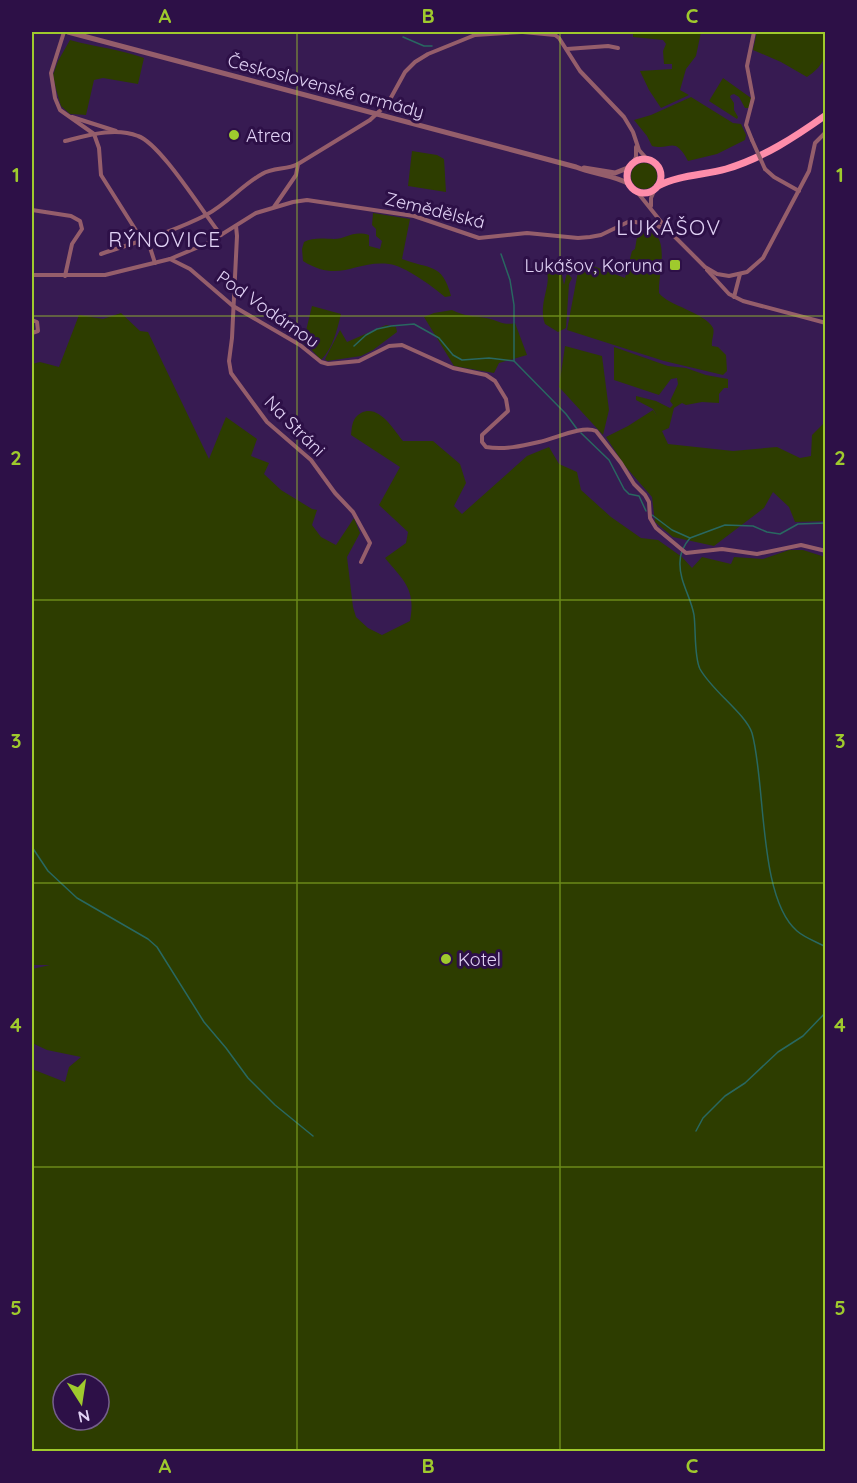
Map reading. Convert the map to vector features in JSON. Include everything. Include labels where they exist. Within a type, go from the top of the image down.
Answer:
[{"type":"main road","points":[[638,193],[646,194],[666,183],[729,168],[763,154],[825,116]]},
{"type":"main road","points":[[647,159],[655,163],[661,171],[662,179],[656,189]]},
{"type":"main road","name":"Československé armády","points":[[631,165],[647,159]]},
{"type":"main road","points":[[629,184],[627,176],[631,165]]},
{"type":"main road","points":[[661,171],[673,176],[695,176]]},
{"type":"main road","name":"Československé armády","points":[[629,184],[638,193]]},
{"type":"street","points":[[66,32],[51,73],[55,98],[60,110],[94,134],[99,148],[101,175],[144,239],[154,263]]},
{"type":"street","name":"Československé armády","points":[[66,32],[576,167],[615,173],[631,165]]},
{"type":"street","points":[[101,254],[205,215],[224,204],[261,174],[272,169],[298,164],[349,134],[376,115],[388,103],[405,72],[415,62],[475,33],[522,32],[555,35],[580,71],[624,117],[640,152],[647,159]]},
{"type":"street","points":[[754,32],[747,66],[753,98],[746,125],[765,169],[774,177],[800,191]]},
{"type":"street","points":[[566,49],[612,46],[618,48]]},
{"type":"street","points":[[66,114],[149,141],[221,235]]},
{"type":"street","points":[[65,141],[94,134],[120,132]]},
{"type":"street","points":[[705,267],[722,275],[740,274],[752,269],[763,258],[800,191],[813,161],[815,143],[825,132]]},
{"type":"street","points":[[631,165],[637,154],[636,141]]},
{"type":"street","points":[[274,207],[296,175],[298,164]]},
{"type":"street","name":"Československé armády","points":[[576,167],[589,173],[620,179],[629,184]]},
{"type":"street","points":[[652,210],[651,200],[656,189]]},
{"type":"street","name":"Československé armády","points":[[638,193],[666,228],[705,267],[718,284],[734,297]]},
{"type":"street","name":"Zemědělská","points":[[170,259],[196,249],[255,213],[307,200],[414,216],[479,238],[527,233],[590,237],[602,235],[630,221],[666,228]]},
{"type":"street","points":[[32,210],[71,216],[80,221],[82,229],[72,244],[65,276]]},
{"type":"street","name":"Na Stráni","points":[[236,226],[232,338],[229,361],[231,373],[267,423],[311,460],[356,517],[370,543],[361,562]]},
{"type":"street","points":[[32,275],[105,275],[170,259]]},
{"type":"street","name":"Pod Vodárnou","points":[[170,259],[190,269],[233,306],[300,345],[321,362],[328,364],[359,360],[389,346],[402,345],[453,368],[486,375],[495,381],[503,392],[508,407],[506,415],[482,435],[482,442],[486,447],[515,447],[583,430],[596,431],[634,484],[645,495],[649,502],[650,518],[656,528],[682,550],[695,553],[722,549],[757,554],[801,544],[825,551]]},
{"type":"street","points":[[740,274],[734,297],[825,323]]},
{"type":"street","points":[[32,320],[37,322],[39,327],[38,331],[32,333]]},
{"type":"green space","points":[[633,32],[701,32],[696,56],[686,69],[680,90],[689,95],[661,108],[640,71],[672,69],[672,64],[664,64],[663,51],[666,44],[663,40],[633,37]]},
{"type":"green space","points":[[757,32],[825,32],[825,52],[822,63],[807,77],[753,50]]},
{"type":"green space","points":[[70,40],[144,58],[138,84],[103,78],[94,80],[86,115],[70,114],[61,106],[53,75]]},
{"type":"green space","points":[[723,78],[751,98],[749,108],[745,108],[739,97],[731,95],[737,119],[709,101]]},
{"type":"green space","points":[[691,97],[733,123],[741,124],[746,135],[745,140],[717,154],[688,161],[675,146],[652,146],[634,120]]},
{"type":"green space","points":[[412,151],[437,155],[444,159],[446,192],[408,186]]},
{"type":"green space","points":[[644,163],[653,167],[657,176],[653,185],[644,189],[635,185],[631,176],[635,167]]},
{"type":"green space","points":[[373,213],[410,219],[402,259],[439,272],[451,296],[445,297],[410,272],[389,264],[327,271],[303,261],[304,242],[311,239],[338,239],[363,234],[369,235],[369,246],[380,249],[382,241],[376,236],[376,229],[372,225]]},
{"type":"green space","points":[[639,225],[650,229],[657,235],[660,243],[662,253],[659,293],[703,318],[713,328],[712,346],[718,347],[726,355],[727,371],[723,375],[664,361],[567,330],[580,261],[625,278],[632,251],[635,249]]},
{"type":"green space","points":[[552,269],[564,272],[562,275],[564,285],[567,273],[572,278],[569,284],[566,328],[558,332],[545,324],[543,317],[547,273]]},
{"type":"green space","points":[[312,306],[341,314],[332,344],[321,360],[303,343]]},
{"type":"green space","points":[[452,310],[465,315],[515,323],[527,355],[499,363],[494,373],[454,366],[424,317]]},
{"type":"green space","points":[[121,313],[140,331],[148,332],[209,459],[226,417],[257,439],[251,456],[269,463],[264,474],[281,490],[317,510],[312,525],[321,537],[336,545],[354,518],[360,533],[347,557],[353,607],[356,617],[368,628],[382,635],[410,621],[410,593],[403,580],[385,558],[406,543],[408,532],[379,505],[400,467],[351,435],[356,417],[368,411],[385,419],[403,441],[433,441],[460,464],[466,483],[454,506],[462,514],[527,456],[549,447],[559,464],[577,472],[581,490],[611,517],[641,538],[658,540],[682,557],[692,568],[702,557],[731,564],[734,557],[763,559],[789,550],[803,550],[825,557],[825,1451],[32,1451],[32,1069],[65,1082],[69,1067],[81,1057],[47,1050],[32,1043],[32,969],[50,965],[32,965],[32,364],[40,362],[59,367],[79,315],[103,319]]},
{"type":"green space","points":[[386,325],[396,327],[397,332],[373,350],[361,356],[327,361],[325,359],[340,330],[347,342]]},
{"type":"green space","points":[[565,346],[602,356],[609,410],[603,435],[559,387]]},
{"type":"green space","points":[[614,347],[668,366],[686,368],[728,379],[728,388],[724,388],[719,394],[719,403],[702,402],[686,405],[682,403],[674,408],[669,428],[662,431],[668,444],[733,451],[777,447],[800,458],[811,456],[812,435],[825,422],[825,521],[795,522],[789,507],[773,492],[764,508],[714,546],[673,537],[655,522],[652,497],[625,466],[606,437],[653,410],[657,416],[653,409],[636,400],[636,396],[656,401],[670,408],[673,405],[670,401],[678,384],[677,378],[671,379],[659,395],[614,380]]},
{"type":"waterway","points":[[403,37],[424,46],[432,46]]},
{"type":"waterway","points":[[501,254],[510,280],[514,305],[514,361]]},
{"type":"waterway","points":[[354,346],[377,329],[414,324],[439,338],[453,355],[462,360],[489,358],[514,361],[566,414],[577,429]]},
{"type":"waterway","points":[[581,433],[609,460],[624,489],[629,494],[639,496],[646,511]]},
{"type":"waterway","points":[[652,515],[672,530],[690,538],[725,525],[753,526],[780,534],[798,524],[826,523]]},
{"type":"waterway","points":[[690,538],[682,552],[680,569],[694,615],[698,664],[705,677],[743,718],[752,733],[769,867],[775,893],[784,915],[797,931],[826,947]]},
{"type":"waterway","points":[[32,847],[48,871],[77,898],[148,939],[157,947],[204,1022],[248,1078],[275,1105],[313,1136]]},
{"type":"waterway","points":[[696,1131],[703,1118],[725,1096],[745,1083],[778,1052],[803,1036],[826,1012]]},
{"type":"place","name":"Atrea","points":[[234,135]]},
{"type":"place","name":"Lukášov, Koruna","points":[[675,265]]},
{"type":"place","name":"Kotel","points":[[446,959]]},
{"type":"district","name":"LUKÁŠOV","points":[[669,227]]},
{"type":"district","name":"RÝNOVICE","points":[[165,239]]}]
